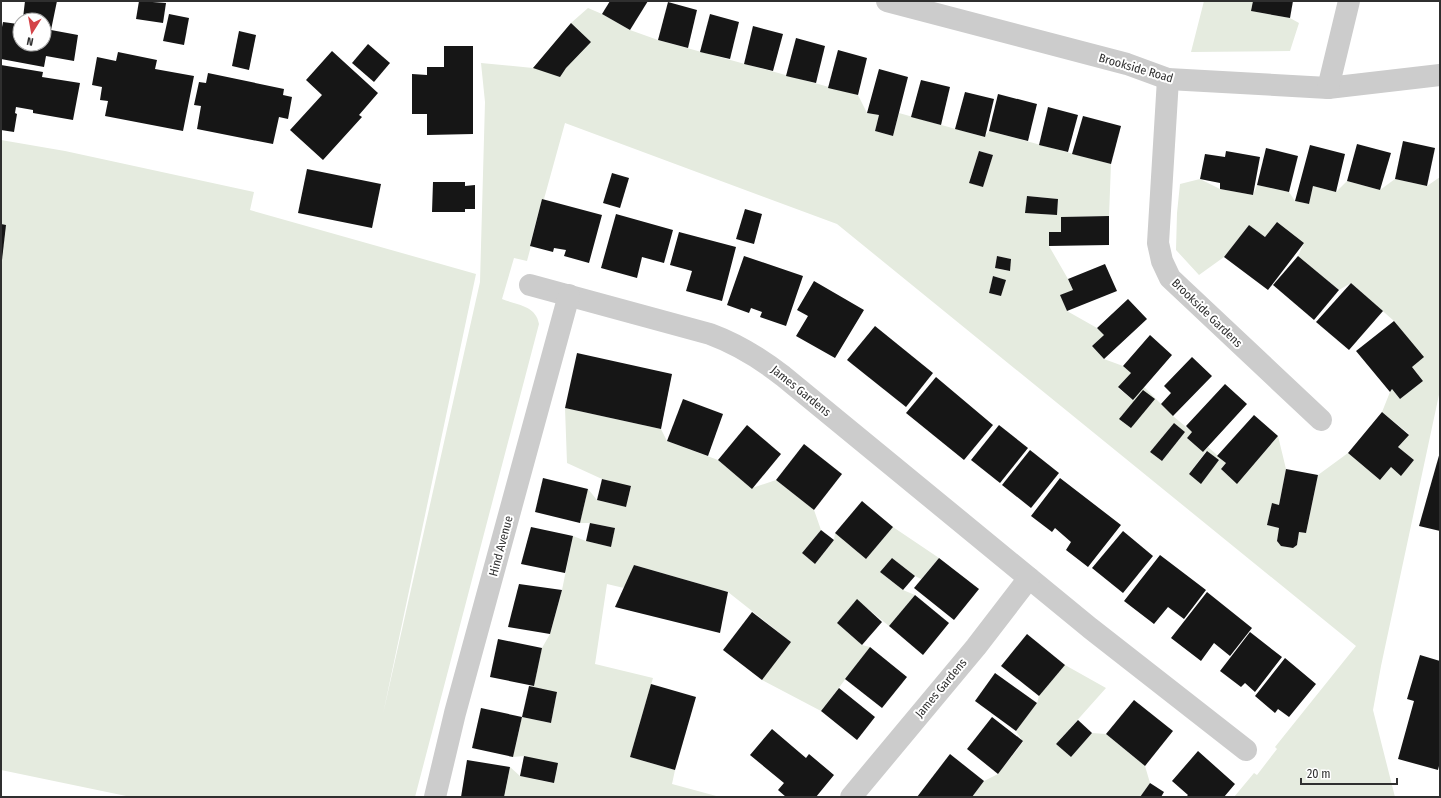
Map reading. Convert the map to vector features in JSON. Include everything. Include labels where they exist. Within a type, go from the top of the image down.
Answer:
[{"type":"street","name":"Brookside Road","points":[[887,1],[1127,64],[1168,79],[1328,88],[1440,75]]},
{"type":"street","points":[[1328,88],[1349,1]]},
{"type":"street","name":"Brookside Gardens","points":[[1168,79],[1158,243],[1162,260],[1170,278],[1321,420]]},
{"type":"street","name":"James Gardens","points":[[530,285],[710,334],[752,353],[789,381],[1090,628],[1246,750]]},
{"type":"street","name":"Hind Avenue","points":[[435,797],[457,705],[569,295]]},
{"type":"street","name":"James Gardens","points":[[851,797],[976,647],[1029,578]]},
{"type":"shaded area","points":[[1204,1],[1253,1],[1251,11],[1290,18],[1299,23],[1290,51],[1191,52]]},
{"type":"shaded area","points":[[588,8],[630,30],[658,40],[858,95],[867,113],[879,115],[875,131],[893,136],[899,113],[984,137],[989,131],[1111,164],[1109,216],[1062,217],[1061,232],[1049,232],[1049,246],[1073,290],[1061,295],[1067,311],[1097,328],[1104,335],[1092,346],[1104,359],[1123,366],[1131,373],[1118,388],[1133,400],[1144,387],[1173,416],[1192,432],[1187,438],[1203,452],[1208,447],[1226,463],[1221,469],[1237,483],[1278,436],[1286,469],[1279,505],[1272,504],[1267,525],[1279,528],[1277,541],[1286,547],[1291,548],[1297,545],[1299,532],[1306,533],[1318,475],[1348,453],[1380,480],[1391,467],[1401,475],[1414,460],[1398,447],[1409,434],[1382,412],[1392,389],[1400,399],[1423,381],[1412,367],[1423,357],[1394,321],[1351,283],[1339,290],[1298,256],[1304,243],[1277,222],[1265,237],[1249,225],[1224,257],[1199,275],[1176,250],[1177,213],[1180,184],[1200,179],[1220,189],[1253,195],[1257,185],[1289,192],[1295,201],[1309,204],[1313,186],[1336,192],[1347,181],[1380,190],[1395,179],[1427,186],[1440,177],[1440,390],[1373,710],[1395,797],[1234,797],[1254,773],[1257,775],[1277,749],[1275,747],[1356,646],[837,224],[565,123],[544,199],[542,199],[527,261],[514,258],[502,299],[530,309],[537,318],[539,324],[415,797],[131,797],[1,770],[1,140],[65,151],[254,192],[250,210],[476,274],[383,714],[480,282],[485,102],[481,63],[533,68],[571,23]],"holes":[[[979,151],[993,155],[983,187],[969,182]],[[1027,196],[1058,199],[1057,215],[1026,213]],[[997,256],[1011,259],[1009,271],[995,268]],[[993,276],[1005,280],[1001,296],[989,293]],[[1174,423],[1185,432],[1162,461],[1150,452]],[[1206,451],[1219,460],[1201,483],[1189,474]]]},
{"type":"shaded area","points":[[565,408],[661,429],[667,441],[718,460],[752,488],[776,480],[814,510],[821,530],[802,553],[815,564],[834,540],[835,533],[866,559],[893,527],[939,558],[921,579],[892,558],[880,572],[903,590],[915,595],[889,626],[857,600],[837,623],[862,645],[870,647],[821,711],[762,680],[791,642],[728,592],[634,565],[624,588],[607,584],[595,664],[653,678],[630,757],[675,770],[672,784],[720,797],[504,797],[510,767],[520,776],[553,783],[524,756],[513,757],[522,717],[551,723],[557,693],[529,686],[534,686],[542,648],[550,634],[562,590],[573,536],[611,547],[615,528],[590,523],[580,523],[588,489],[597,500],[626,507],[631,487],[602,479],[567,463]]},
{"type":"shaded area","points":[[1065,665],[1106,688],[1056,744],[1071,757],[1092,733],[1106,734],[1145,766],[1150,783],[1140,797],[972,797],[984,781],[998,774],[1023,742],[1016,731],[1037,703],[1039,696]]},
{"type":"building","points":[[25,1],[57,1],[52,25],[52,12],[24,12]]},
{"type":"building","points":[[139,1],[166,3],[163,23],[136,19]]},
{"type":"building","points":[[610,1],[648,1],[630,30],[602,14]]},
{"type":"building","points":[[1253,1],[1293,1],[1290,18],[1251,11]]},
{"type":"building","points":[[668,2],[697,10],[688,48],[658,40]]},
{"type":"building","points":[[169,14],[189,18],[184,45],[163,41]]},
{"type":"building","points":[[710,14],[739,22],[730,59],[700,52]]},
{"type":"building","points":[[3,22],[12,23],[12,52],[52,52],[52,30],[78,35],[74,61],[46,56],[44,67],[1,59],[1,32]]},
{"type":"building","points":[[571,23],[591,42],[566,68],[560,77],[533,68]]},
{"type":"building","points":[[753,26],[783,34],[773,71],[744,64]]},
{"type":"building","points":[[239,31],[256,35],[249,70],[232,66]]},
{"type":"building","points":[[796,38],[825,46],[816,83],[786,76]]},
{"type":"building","points":[[368,44],[390,63],[374,82],[352,63]]},
{"type":"building","points":[[444,46],[473,46],[473,134],[427,135],[427,114],[412,114],[412,74],[427,75],[427,67],[444,67]]},
{"type":"building","points":[[838,50],[867,58],[858,95],[828,88]]},
{"type":"building","points":[[332,51],[378,93],[359,115],[362,117],[323,160],[290,130],[322,95],[306,80]]},
{"type":"building","points":[[118,52],[157,60],[155,69],[194,76],[183,131],[105,116],[108,101],[100,100],[102,87],[92,85],[97,57],[116,61]]},
{"type":"building","points":[[1,65],[43,72],[42,77],[80,83],[73,120],[33,113],[33,110],[16,107],[15,113],[17,114],[14,132],[1,130]]},
{"type":"building","points":[[879,69],[908,77],[893,136],[875,131],[879,115],[867,113]]},
{"type":"building","points":[[208,73],[284,89],[283,95],[292,97],[288,119],[279,117],[273,144],[197,129],[201,106],[194,105],[199,82],[206,83]]},
{"type":"building","points":[[921,80],[950,87],[941,125],[911,117]]},
{"type":"building","points":[[965,92],[994,99],[985,137],[955,129]]},
{"type":"building","points":[[998,94],[1037,104],[1028,141],[989,131]]},
{"type":"building","points":[[1048,107],[1078,115],[1068,152],[1039,145]]},
{"type":"building","points":[[1083,116],[1121,126],[1111,164],[1072,154]]},
{"type":"building","points":[[1403,141],[1435,148],[1427,186],[1395,179]]},
{"type":"building","points":[[1357,144],[1391,153],[1380,190],[1347,181]]},
{"type":"building","points":[[1310,145],[1345,154],[1336,192],[1313,186],[1309,204],[1295,201]]},
{"type":"building","points":[[1266,148],[1298,156],[1289,192],[1257,185]]},
{"type":"building","points":[[979,151],[993,155],[983,187],[969,183]]},
{"type":"building","points":[[1226,151],[1260,157],[1253,195],[1220,189],[1220,183],[1200,179],[1205,154],[1225,157]]},
{"type":"building","points":[[307,169],[381,184],[372,228],[298,213]]},
{"type":"building","points":[[612,173],[629,178],[620,208],[603,203]]},
{"type":"building","points":[[433,182],[465,182],[465,186],[475,185],[475,209],[465,209],[465,212],[432,212]]},
{"type":"building","points":[[1027,196],[1058,199],[1057,215],[1025,213]]},
{"type":"building","points":[[542,199],[602,215],[589,263],[564,256],[566,250],[554,248],[553,252],[530,246]]},
{"type":"building","points":[[745,209],[762,214],[754,244],[736,239]]},
{"type":"building","points":[[616,214],[673,230],[664,263],[642,257],[637,278],[601,268]]},
{"type":"building","points":[[1109,216],[1109,245],[1049,246],[1049,232],[1061,232],[1061,217]]},
{"type":"building","points":[[1277,222],[1304,243],[1268,290],[1224,257],[1249,225],[1265,237]]},
{"type":"building","points":[[1,224],[6,225],[2,260],[1,260]]},
{"type":"building","points":[[679,232],[736,247],[722,301],[686,291],[692,271],[670,265]]},
{"type":"building","points":[[744,256],[803,276],[786,326],[760,317],[762,312],[751,308],[749,313],[727,305]]},
{"type":"building","points":[[997,256],[1011,259],[1010,271],[995,268]]},
{"type":"building","points":[[1298,256],[1339,290],[1314,320],[1273,285]]},
{"type":"building","points":[[1105,264],[1117,291],[1067,311],[1060,295],[1073,290],[1068,279]]},
{"type":"building","points":[[993,276],[1006,280],[1001,296],[989,293]]},
{"type":"building","points":[[814,281],[864,310],[835,358],[796,336],[808,316],[797,310]]},
{"type":"building","points":[[1351,283],[1383,311],[1349,350],[1316,322]]},
{"type":"building","points":[[1128,299],[1147,319],[1104,359],[1092,346],[1104,335],[1097,328]]},
{"type":"building","points":[[1394,321],[1424,357],[1412,367],[1423,381],[1400,399],[1392,389],[1390,392],[1356,351]]},
{"type":"building","points":[[875,326],[933,373],[906,407],[847,360]]},
{"type":"building","points":[[1150,335],[1172,355],[1133,400],[1118,387],[1131,373],[1123,366]]},
{"type":"building","points":[[577,353],[672,374],[661,429],[565,408]]},
{"type":"building","points":[[1192,357],[1212,376],[1173,416],[1161,404],[1171,393],[1164,386]]},
{"type":"building","points":[[936,377],[993,425],[964,460],[906,413]]},
{"type":"building","points":[[1225,384],[1247,404],[1203,452],[1187,438],[1192,432],[1186,426]]},
{"type":"building","points":[[1143,390],[1155,399],[1131,428],[1119,419]]},
{"type":"building","points":[[683,399],[723,414],[708,456],[667,441]]},
{"type":"building","points":[[1382,412],[1409,435],[1398,447],[1414,460],[1401,476],[1391,467],[1380,480],[1348,453]]},
{"type":"building","points":[[1254,415],[1278,436],[1237,484],[1221,469],[1226,463],[1217,456]]},
{"type":"building","points":[[1174,423],[1185,432],[1162,461],[1150,452]]},
{"type":"building","points":[[747,425],[781,454],[752,489],[718,460]]},
{"type":"building","points":[[999,425],[1028,448],[1000,483],[971,460]]},
{"type":"building","points":[[804,444],[842,474],[814,510],[776,480]]},
{"type":"building","points":[[1030,450],[1059,473],[1031,508],[1002,485]]},
{"type":"building","points":[[1207,451],[1219,460],[1201,484],[1189,474]]},
{"type":"building","points":[[1440,452],[1440,531],[1419,526]]},
{"type":"building","points":[[1286,469],[1318,475],[1306,533],[1299,532],[1297,545],[1293,548],[1281,546],[1277,541],[1279,528],[1267,525],[1272,503],[1279,505]]},
{"type":"building","points":[[543,478],[588,489],[580,523],[535,512]]},
{"type":"building","points":[[1060,478],[1121,525],[1088,567],[1066,550],[1071,542],[1055,528],[1052,532],[1031,516]]},
{"type":"building","points":[[602,479],[631,486],[626,507],[597,500]]},
{"type":"building","points":[[862,501],[893,527],[866,559],[835,533]]},
{"type":"building","points":[[590,523],[615,528],[611,547],[586,541]]},
{"type":"building","points":[[531,527],[573,536],[565,573],[521,564]]},
{"type":"building","points":[[821,530],[834,540],[815,564],[802,553]]},
{"type":"building","points":[[1123,531],[1153,556],[1123,593],[1092,568]]},
{"type":"building","points":[[1160,555],[1206,590],[1184,619],[1168,607],[1154,624],[1124,601]]},
{"type":"building","points":[[892,558],[915,576],[903,590],[880,572]]},
{"type":"building","points":[[939,558],[979,589],[954,620],[914,588]]},
{"type":"building","points":[[634,565],[728,592],[720,633],[615,607]]},
{"type":"building","points":[[519,584],[562,590],[550,634],[508,627]]},
{"type":"building","points":[[1207,592],[1252,628],[1230,656],[1214,643],[1201,661],[1171,638]]},
{"type":"building","points":[[915,595],[949,623],[923,655],[889,626]]},
{"type":"building","points":[[857,599],[882,622],[862,645],[837,623]]},
{"type":"building","points":[[752,612],[791,642],[762,680],[723,650]]},
{"type":"building","points":[[1250,632],[1282,657],[1255,692],[1245,683],[1241,687],[1220,671]]},
{"type":"building","points":[[1027,634],[1065,665],[1039,696],[1001,666]]},
{"type":"building","points":[[498,639],[542,648],[534,686],[490,677]]},
{"type":"building","points":[[870,647],[907,677],[882,708],[845,679]]},
{"type":"building","points":[[1420,655],[1440,661],[1440,762],[1438,770],[1398,759],[1414,701],[1407,699]]},
{"type":"building","points":[[1285,658],[1316,684],[1289,717],[1278,709],[1275,713],[1255,696]]},
{"type":"building","points":[[995,673],[1037,703],[1016,731],[975,701]]},
{"type":"building","points":[[651,684],[696,697],[675,770],[630,757]]},
{"type":"building","points":[[529,686],[557,692],[551,723],[522,717]]},
{"type":"building","points":[[839,688],[875,717],[857,740],[821,711]]},
{"type":"building","points":[[1134,700],[1173,731],[1145,766],[1106,734]]},
{"type":"building","points":[[481,708],[522,717],[513,757],[472,748]]},
{"type":"building","points":[[992,717],[1023,741],[998,774],[967,749]]},
{"type":"building","points":[[1078,720],[1092,733],[1071,757],[1056,744]]},
{"type":"building","points":[[772,729],[806,758],[809,754],[834,775],[816,797],[786,797],[778,790],[784,783],[750,755]]},
{"type":"building","points":[[1198,751],[1235,784],[1224,797],[1186,797],[1188,795],[1172,781]]},
{"type":"building","points":[[950,754],[984,781],[972,797],[917,797]]},
{"type":"building","points":[[524,756],[558,763],[554,783],[520,776]]},
{"type":"building","points":[[467,760],[510,767],[504,797],[461,797]]},
{"type":"building","points":[[1150,783],[1164,792],[1161,797],[1140,797]]}]
